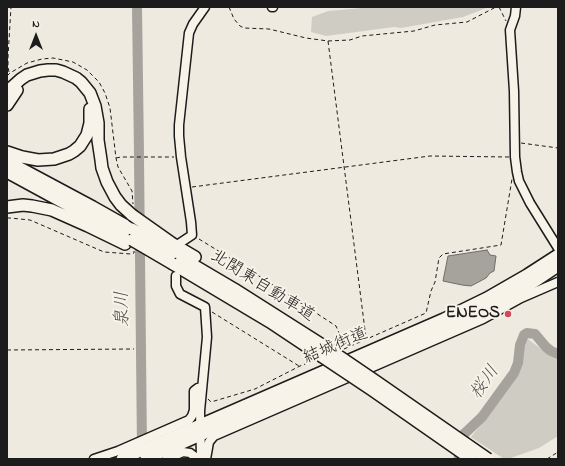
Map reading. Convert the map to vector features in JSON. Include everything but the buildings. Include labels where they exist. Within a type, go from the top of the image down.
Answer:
[{"type":"highway","points":[[7,94],[21,78],[40,71],[56,70],[76,78],[81,82],[90,92],[95,106],[102,168],[115,197],[121,204],[133,211],[175,258]]},
{"type":"highway","points":[[7,105],[14,94],[31,79],[54,76],[68,80],[80,89],[88,101],[91,116],[89,129],[84,140],[74,151],[62,158],[32,160],[7,152]]},
{"type":"highway","name":"北関東自動車道","points":[[7,161],[86,203],[133,241]]},
{"type":"highway","name":"北関東自動車道","points":[[7,172],[133,241],[175,258],[234,289],[310,337],[326,353],[372,390],[471,459]]},
{"type":"highway","points":[[7,207],[32,206],[52,210],[88,226],[133,241]]},
{"type":"highway","name":"結城街道","points":[[200,430],[444,319],[527,275],[558,255]]},
{"type":"highway","name":"北関東自動車道","points":[[175,258],[236,302],[378,382],[488,459]]},
{"type":"highway","name":"結城街道","points":[[122,459],[134,449],[150,450],[448,326],[531,284],[558,266]]},
{"type":"street","points":[[201,459],[200,411],[208,337],[205,307],[180,294],[176,286],[175,258],[192,235],[179,144],[179,125],[189,33],[193,24],[206,7]]},
{"type":"street","points":[[516,7],[515,16],[510,30],[514,91],[516,142],[515,157],[517,172],[519,181],[530,203],[558,248]]},
{"type":"street","points":[[206,459],[209,442],[214,436],[483,319],[521,298],[558,282]]},
{"type":"street","points":[[150,450],[189,420],[194,410],[194,391],[202,387]]},
{"type":"street","points":[[94,459],[134,449]]},
{"type":"street","points":[[167,459],[183,452],[190,453],[195,459]]},
{"type":"path","points":[[10,73],[8,67],[8,57],[11,7]]},
{"type":"path","points":[[229,7],[234,19],[244,28],[269,29],[306,38],[328,40],[350,40],[362,36],[414,31],[435,25],[467,22],[496,7]]},
{"type":"path","points":[[499,7],[510,30]]},
{"type":"path","points":[[328,40],[366,339]]},
{"type":"path","points":[[7,76],[27,63],[53,58],[72,62],[87,70],[99,82],[105,93],[110,108],[118,167],[132,191],[133,211]]},
{"type":"path","points":[[516,142],[558,148]]},
{"type":"path","points":[[186,188],[430,156],[515,157]]},
{"type":"path","points":[[116,158],[181,157]]},
{"type":"path","points":[[192,235],[336,326],[340,335],[341,350],[426,313],[440,258],[443,254],[501,245],[511,180],[517,172]]},
{"type":"path","points":[[7,218],[30,220],[104,252],[134,253],[133,241]]},
{"type":"path","points":[[205,307],[300,366],[255,389],[212,402],[207,398]]},
{"type":"path","points":[[7,350],[134,349]]},
{"type":"path","points":[[547,459],[558,452]]},
{"type":"shaded area","points":[[374,7],[489,7],[463,17],[401,28],[394,27],[326,36],[311,32],[312,17],[328,11]]},
{"type":"shaded area","points":[[487,250],[490,255],[496,256],[494,271],[486,278],[471,286],[443,281],[448,256]]},
{"type":"shaded area","points":[[528,339],[549,355],[558,358],[558,436],[539,448],[504,459],[471,437],[499,402],[522,366],[524,348]]},
{"type":"waterway","name":"泉川","points":[[137,7],[139,155]]},
{"type":"waterway","name":"泉川","points":[[139,159],[142,449]]},
{"type":"waterway","name":"桜川","points":[[459,459],[458,445],[463,435],[482,417],[514,373],[518,363],[520,345],[524,335],[527,333],[535,334],[546,347],[558,354]]},
{"type":"place","name":"ENEOS","points":[[508,314]]}]
